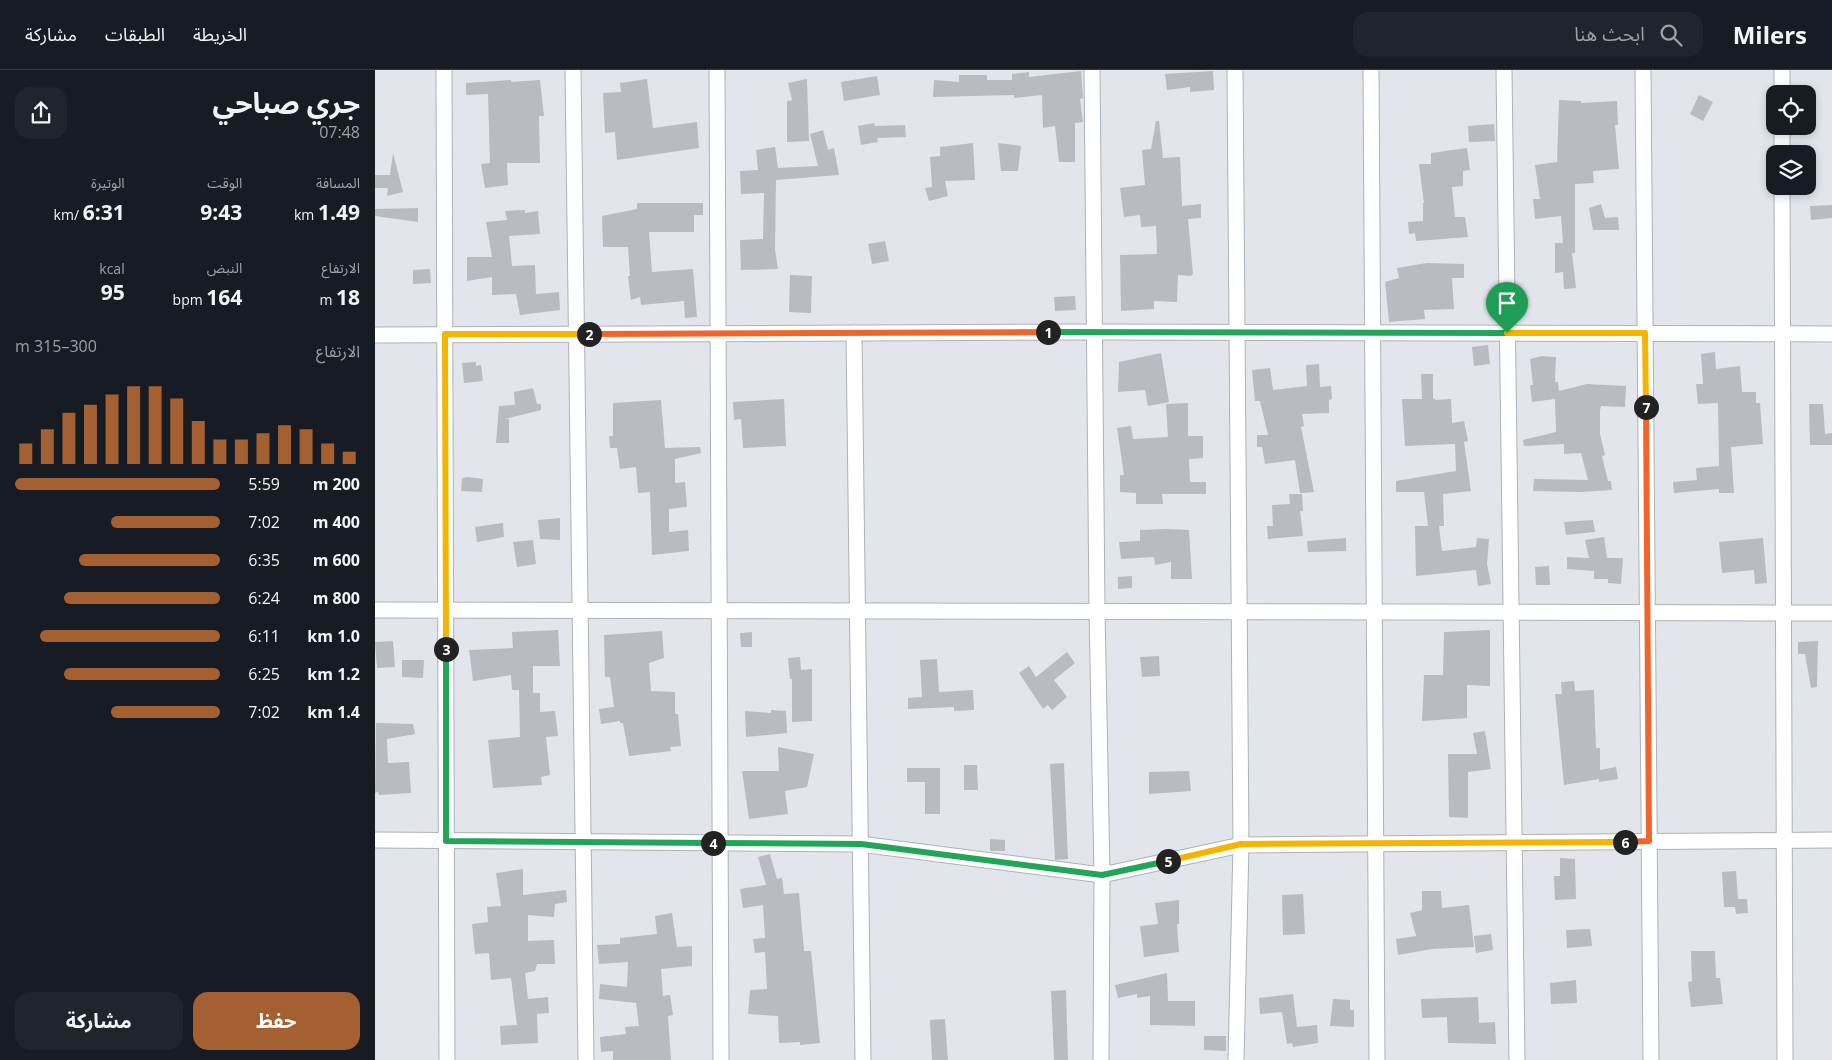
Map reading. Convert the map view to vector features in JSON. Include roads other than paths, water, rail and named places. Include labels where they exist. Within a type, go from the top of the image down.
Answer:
[{"type":"street","points":[[444,70],[447,1060]]},
{"type":"street","points":[[573,70],[587,1060]]},
{"type":"street","points":[[717,70],[721,1060]]},
{"type":"street","points":[[1093,70],[1097,610],[1102,875],[1101,1060]]},
{"type":"street","points":[[1235,70],[1241,844],[1236,1060]]},
{"type":"street","points":[[1371,70],[1377,1060]]},
{"type":"street","points":[[1503,70],[1517,1060]]},
{"type":"street","points":[[1643,70],[1651,1060]]},
{"type":"street","points":[[1782,70],[1782,85]]},
{"type":"street","points":[[1782,195],[1785,1060]]},
{"type":"street","points":[[375,334],[1095,332],[1832,334]]},
{"type":"street","points":[[854,333],[863,1060]]},
{"type":"street","points":[[375,610],[1832,613]]},
{"type":"street","points":[[375,840],[861,844],[1102,875],[1241,844],[1832,840]]}]
